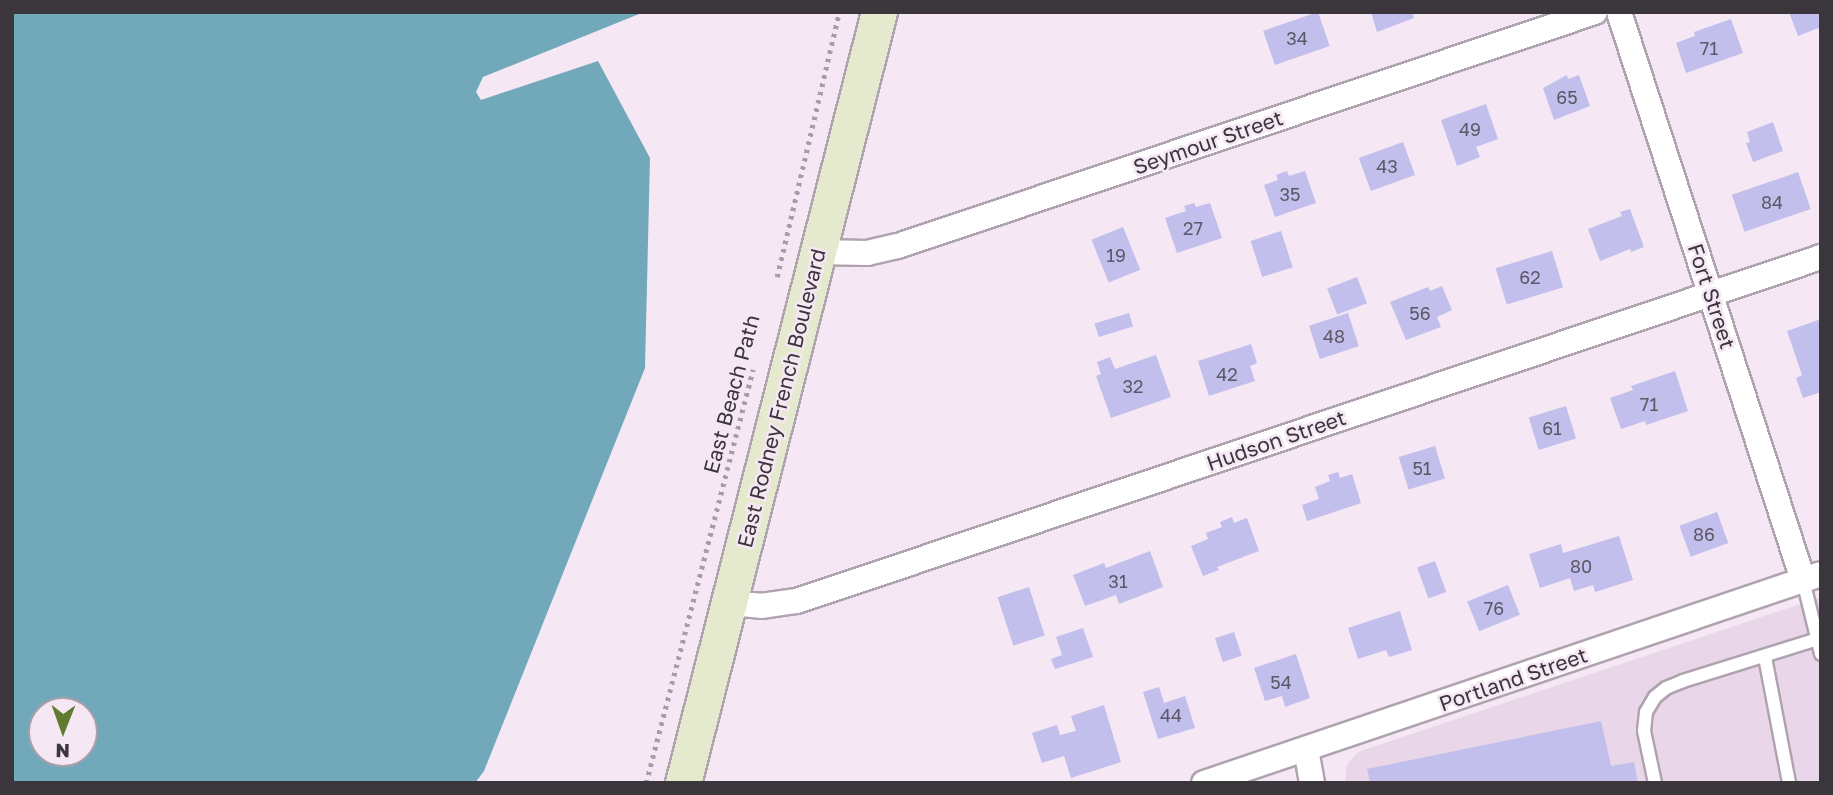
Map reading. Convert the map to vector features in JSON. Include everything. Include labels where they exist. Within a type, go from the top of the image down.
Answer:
[{"type":"main road","name":"East Rodney French Boulevard","points":[[683,783],[879,12]]},
{"type":"street","name":"Seymour Street","points":[[818,252],[867,253],[898,246],[1595,12]]},
{"type":"street","name":"Fort Street","points":[[1619,12],[1712,294],[1812,577]]},
{"type":"street","name":"Hudson Street","points":[[729,603],[761,606],[797,601],[1821,257]]},
{"type":"street","name":"Portland Street","points":[[1204,783],[1812,577]]},
{"type":"street","points":[[1306,749],[1311,783]]},
{"type":"lane","points":[[1812,577],[1821,654]]},
{"type":"lane","points":[[1655,783],[1644,731],[1646,712],[1655,697],[1666,688],[1683,681],[1818,639]]},
{"type":"lane","points":[[1765,657],[1789,783]]},
{"type":"path","points":[[775,286],[839,12]]},
{"type":"path","name":"East Beach Path","points":[[646,783],[754,365]]},
{"type":"shaded area","points":[[1821,597],[1821,783],[1345,783],[1347,765],[1358,752]]},
{"type":"water","points":[[12,12],[644,12],[483,77],[476,92],[481,100],[598,61],[650,158],[645,368],[484,771],[475,783],[12,783]]},
{"type":"building","points":[[1318,12],[1330,46],[1275,65],[1263,31]]},
{"type":"building","points":[[1371,12],[1412,12],[1414,18],[1377,32]]},
{"type":"building","points":[[1789,12],[1821,12],[1821,27],[1798,36]]},
{"type":"building","points":[[1731,19],[1743,53],[1686,73],[1676,43],[1695,36],[1694,32]]},
{"type":"building","points":[[1567,75],[1568,79],[1579,75],[1590,106],[1554,120],[1543,88]]},
{"type":"building","points":[[1486,104],[1498,139],[1476,147],[1480,157],[1457,166],[1441,120]]},
{"type":"building","points":[[1773,122],[1783,151],[1753,162],[1746,143],[1750,142],[1747,132]]},
{"type":"building","points":[[1403,142],[1415,175],[1371,191],[1359,158]]},
{"type":"building","points":[[1287,171],[1289,176],[1305,171],[1316,203],[1275,217],[1264,185],[1278,180],[1276,175]]},
{"type":"building","points":[[1798,172],[1811,209],[1745,232],[1732,195]]},
{"type":"building","points":[[1194,203],[1196,207],[1210,203],[1222,238],[1177,253],[1165,218],[1186,211],[1184,206]]},
{"type":"building","points":[[1630,209],[1644,247],[1631,252],[1630,249],[1600,261],[1588,229],[1622,216],[1620,212]]},
{"type":"building","points":[[1123,227],[1140,270],[1109,282],[1091,240]]},
{"type":"building","points":[[1281,231],[1293,267],[1262,277],[1251,241]]},
{"type":"building","points":[[1552,251],[1563,287],[1507,305],[1496,268]]},
{"type":"building","points":[[1357,277],[1367,303],[1337,315],[1327,288]]},
{"type":"building","points":[[1442,286],[1452,310],[1437,317],[1441,327],[1406,340],[1390,302],[1428,287],[1430,291]]},
{"type":"building","points":[[1129,313],[1133,326],[1099,337],[1095,324]]},
{"type":"building","points":[[1348,313],[1359,346],[1320,359],[1309,326]]},
{"type":"building","points":[[1821,319],[1821,392],[1803,398],[1796,378],[1802,375],[1787,331]]},
{"type":"building","points":[[1251,344],[1257,363],[1250,366],[1255,381],[1209,396],[1198,361]]},
{"type":"building","points":[[1156,355],[1171,397],[1111,418],[1096,376],[1101,374],[1097,362],[1110,357],[1115,369]]},
{"type":"building","points":[[1675,371],[1688,411],[1646,425],[1645,421],[1621,429],[1610,398],[1633,390],[1631,386]]},
{"type":"building","points":[[1566,406],[1576,439],[1539,450],[1529,417]]},
{"type":"building","points":[[1435,446],[1445,479],[1409,490],[1399,457]]},
{"type":"building","points":[[1338,472],[1340,478],[1352,474],[1361,503],[1307,521],[1302,505],[1319,499],[1315,487],[1330,481],[1328,475]]},
{"type":"building","points":[[1717,512],[1728,543],[1691,557],[1679,526]]},
{"type":"building","points":[[1232,517],[1234,523],[1247,518],[1259,551],[1217,567],[1219,570],[1203,576],[1191,546],[1208,539],[1206,533],[1222,527],[1220,522]]},
{"type":"building","points":[[1619,536],[1633,580],[1595,592],[1593,585],[1574,591],[1570,578],[1540,588],[1529,554],[1561,544],[1563,553]]},
{"type":"building","points":[[1150,551],[1163,587],[1119,604],[1116,595],[1085,606],[1073,575],[1104,563],[1106,568]]},
{"type":"building","points":[[1435,561],[1446,592],[1428,599],[1417,567]]},
{"type":"building","points":[[1508,585],[1520,615],[1479,631],[1467,601]]},
{"type":"building","points":[[1029,587],[1045,636],[1013,646],[998,597]]},
{"type":"building","points":[[1400,611],[1412,650],[1389,657],[1386,650],[1358,659],[1348,628]]},
{"type":"building","points":[[1083,628],[1093,657],[1055,669],[1051,659],[1062,655],[1056,637]]},
{"type":"building","points":[[1234,632],[1242,656],[1223,662],[1215,638]]},
{"type":"building","points":[[1296,654],[1310,698],[1285,707],[1282,696],[1265,701],[1254,668]]},
{"type":"building","points":[[1159,687],[1164,703],[1185,696],[1195,728],[1158,739],[1143,692]]},
{"type":"building","points":[[1104,705],[1121,762],[1071,778],[1064,756],[1042,763],[1032,733],[1057,725],[1060,735],[1076,731],[1071,716]]},
{"type":"building","points":[[1601,721],[1611,766],[1634,762],[1638,783],[1370,783],[1367,769]]}]
